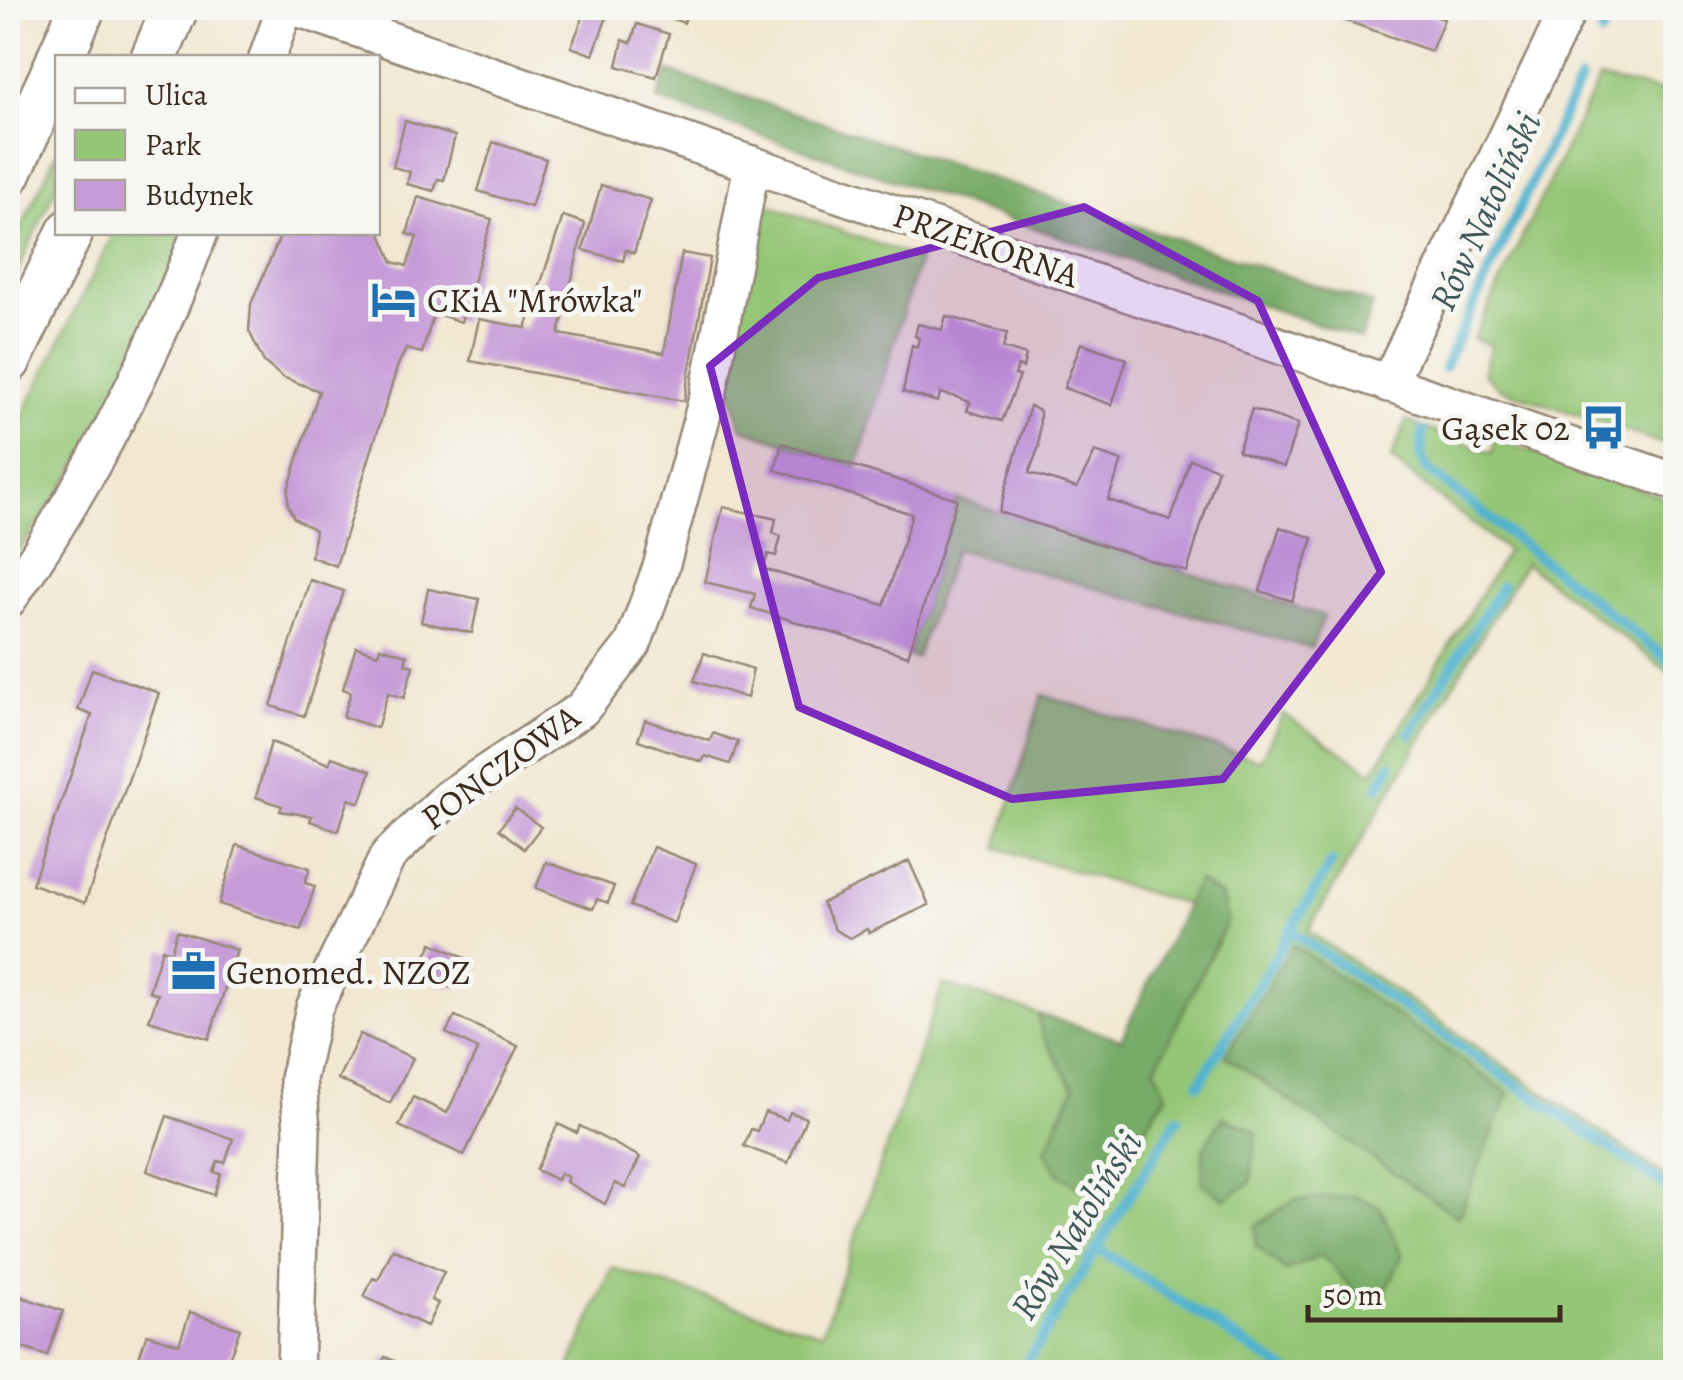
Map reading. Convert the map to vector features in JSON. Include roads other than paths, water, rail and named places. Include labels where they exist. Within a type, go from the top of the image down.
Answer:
[{"type":"main road","points":[[61,55],[82,8]]},
{"type":"main road","points":[[155,55],[175,8]]},
{"type":"main road","points":[[8,173],[55,69]]},
{"type":"main road","points":[[8,360],[69,235]]},
{"type":"street","points":[[268,55],[285,8]]},
{"type":"street","name":"PRZEKORNA","points":[[297,8],[1676,482]]},
{"type":"street","points":[[1388,384],[1569,8]]},
{"type":"street","name":"PONCZOWA","points":[[295,1372],[302,1130],[298,1079],[314,1008],[388,856],[448,798],[582,709],[632,644],[657,578],[708,394],[752,164]]},
{"type":"street","points":[[8,600],[53,534],[97,458],[161,332],[199,235]]},
{"type":"waterway","name":"Rów Natoliński","points":[[1601,34],[1614,8]]},
{"type":"waterway","name":"Rów Natoliński","points":[[1444,368],[1580,80]]},
{"type":"waterway","points":[[1423,431],[1421,455],[1426,468],[1676,666]]},
{"type":"waterway","name":"Rów Natoliński","points":[[1410,734],[1502,586]]},
{"type":"waterway","name":"Rów Natoliński","points":[[1378,787],[1391,765]]},
{"type":"waterway","name":"Rów Natoliński","points":[[1199,1084],[1332,862]]},
{"type":"waterway","points":[[1289,930],[1676,1193]]},
{"type":"waterway","name":"Rów Natoliński","points":[[1025,1365],[1178,1118]]},
{"type":"waterway","points":[[1097,1248],[1288,1372]]},
{"type":"place","name":"CKiA \"Mrówka\"","points":[[394,300]]},
{"type":"place","name":"Gąsek 02","points":[[1603,428]]},
{"type":"place","name":"Genomed. NZOZ","points":[[193,972]]}]
